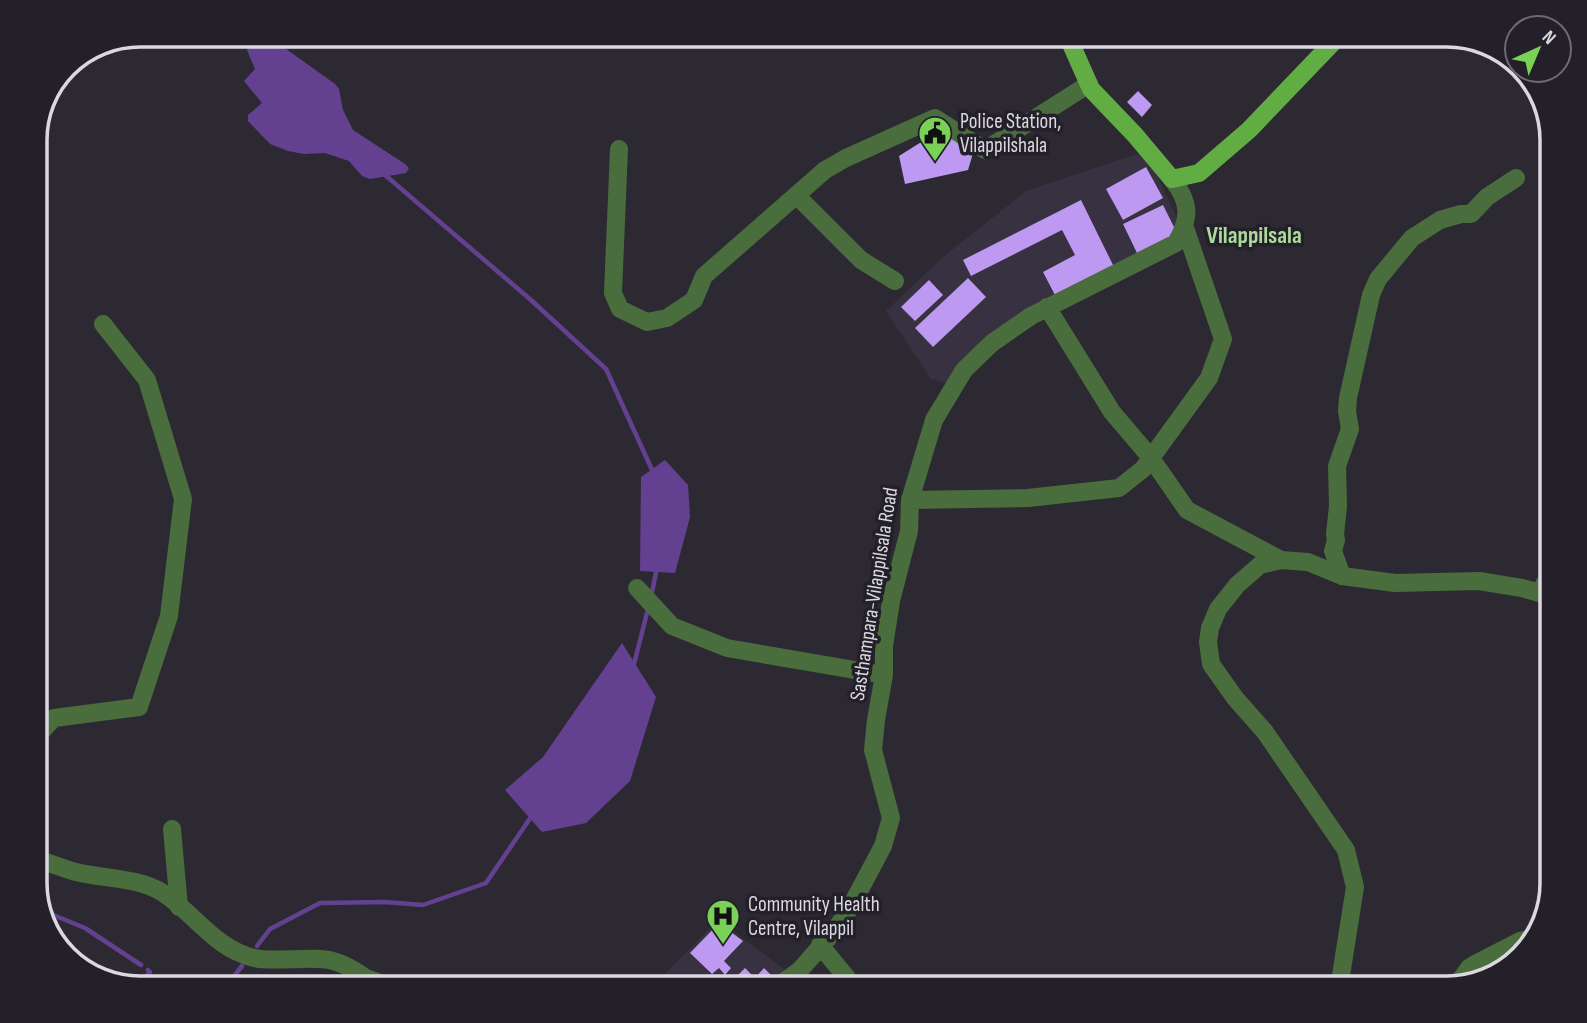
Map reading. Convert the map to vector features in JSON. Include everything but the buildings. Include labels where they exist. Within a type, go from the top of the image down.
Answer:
[{"type":"main road","points":[[1072,47],[1091,89],[1172,178],[1199,173],[1249,130],[1329,47]]},
{"type":"street","points":[[619,149],[612,293],[620,309],[647,322],[667,317],[694,300],[704,276],[825,170],[846,158],[936,118],[985,150],[1088,83]]},
{"type":"street","points":[[910,500],[1028,498],[1119,488],[1143,469],[1209,378],[1223,339],[1185,228],[1187,208],[1184,194],[1172,178]]},
{"type":"street","points":[[1342,576],[1334,551],[1338,506],[1337,466],[1350,429],[1348,404],[1362,344],[1363,323],[1378,279],[1412,238],[1440,219],[1471,214],[1487,197],[1516,178]]},
{"type":"street","points":[[796,195],[861,260],[895,281]]},
{"type":"street","name":"Sasthampara-Vilappilsala Road","points":[[792,976],[835,930],[850,908],[883,846],[891,818],[873,750],[884,675],[884,646],[891,601],[909,531],[910,500],[934,420],[964,370],[992,343],[1047,307],[1176,243],[1185,228]]},
{"type":"street","points":[[1047,307],[1112,412],[1151,458],[1187,510],[1281,559],[1308,562],[1342,576],[1395,583],[1479,581],[1540,593]]},
{"type":"street","points":[[47,725],[54,718],[139,707],[169,616],[183,499],[147,380],[103,324]]},
{"type":"street","points":[[1281,559],[1260,565],[1237,585],[1218,609],[1210,628],[1208,642],[1211,664],[1235,698],[1265,732],[1346,850],[1355,887],[1341,976]]},
{"type":"street","points":[[637,588],[672,626],[727,648],[884,675]]},
{"type":"street","points":[[172,829],[179,907]]},
{"type":"street","points":[[47,863],[91,876],[149,886],[164,894],[208,933],[241,954],[290,961],[331,960],[350,968],[357,976]]},
{"type":"street","points":[[1465,974],[1477,963],[1519,942]]},
{"type":"street","points":[[820,945],[845,976]]},
{"type":"shaded area","points":[[249,47],[283,47],[335,84],[353,130],[405,164],[409,168],[406,173],[370,179],[362,176],[349,161],[325,153],[304,154],[288,151],[270,144],[248,121],[248,115],[262,103],[244,81],[255,69],[247,50]]},
{"type":"shaded area","points":[[1146,151],[1181,227],[1174,238],[1050,300],[947,383],[931,379],[886,311],[942,258],[1026,191]]},
{"type":"shaded area","points":[[665,460],[688,485],[690,517],[675,573],[640,571],[641,477]]},
{"type":"shaded area","points":[[622,643],[656,697],[630,781],[586,823],[542,832],[505,790],[543,757]]},
{"type":"shaded area","name":"Community Health Centre, Vilappil","points":[[718,920],[788,972],[784,976],[663,976]]},
{"type":"waterway","points":[[385,175],[531,300],[606,369],[653,472]]},
{"type":"waterway","points":[[651,597],[657,568]]},
{"type":"waterway","points":[[633,668],[648,609]]},
{"type":"waterway","points":[[257,946],[270,929],[320,903],[385,902],[423,905],[486,883],[533,814]]},
{"type":"waterway","points":[[53,915],[85,928],[141,965]]},
{"type":"waterway","points":[[234,976],[242,966]]},
{"type":"waterway","points":[[146,976],[150,972],[148,970]]},
{"type":"place","name":"Police Station, Vilappilshala","points":[[935,163]]},
{"type":"place","name":"Community Health Centre, Vilappil","points":[[723,946]]},
{"type":"district","name":"Vilappilsala","points":[[1254,235]]}]
